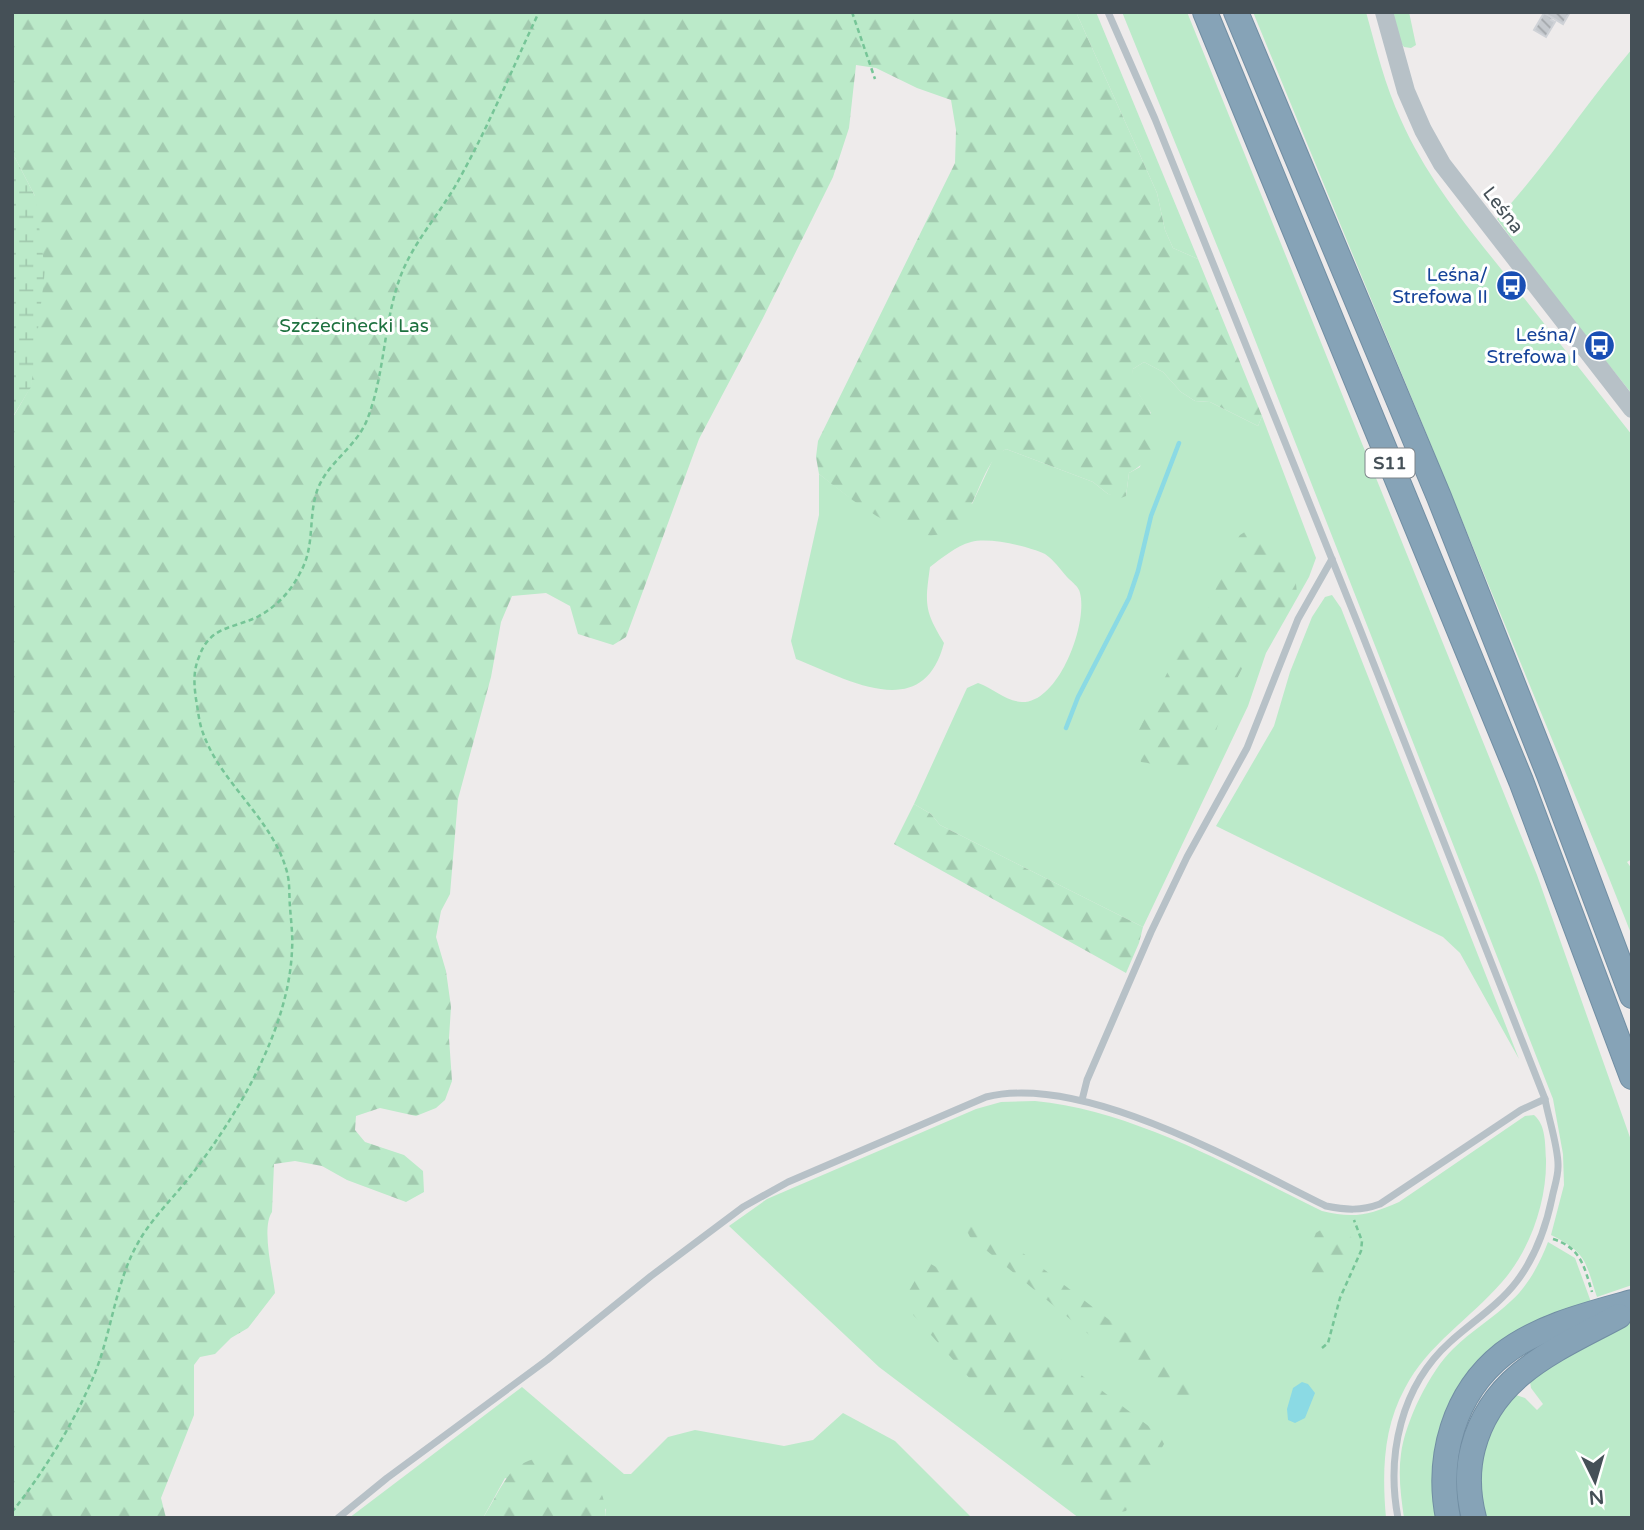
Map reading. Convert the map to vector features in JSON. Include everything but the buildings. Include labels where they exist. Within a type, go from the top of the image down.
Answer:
[{"type":"highway","name":"S11","points":[[1205,12],[1521,781],[1632,1077]]},
{"type":"highway","name":"S11","points":[[1236,12],[1439,497],[1549,775],[1632,996]]},
{"type":"highway","points":[[1448,1518],[1443,1492],[1447,1443],[1454,1420],[1466,1396],[1485,1371],[1505,1353],[1533,1336],[1579,1317],[1632,1302]]},
{"type":"highway","points":[[1474,1518],[1468,1482],[1470,1459],[1478,1429],[1491,1404],[1509,1383],[1532,1364],[1632,1310]]},
{"type":"street","name":"Leśna","points":[[1384,12],[1406,91],[1442,164],[1632,409]]},
{"type":"lane","points":[[1108,12],[1155,119],[1332,559],[1545,1099],[1559,1166],[1541,1235],[1517,1281],[1447,1344],[1426,1369],[1411,1393],[1402,1419],[1393,1462],[1393,1495],[1398,1518]]},
{"type":"lane","points":[[1082,1100],[1087,1080],[1151,932],[1187,857],[1247,748],[1298,618],[1332,559]]},
{"type":"lane","points":[[338,1518],[734,1214],[788,1182],[986,1097],[1020,1091],[1082,1100],[1153,1125],[1326,1206],[1351,1210],[1380,1204],[1521,1110],[1545,1099]]},
{"type":"path","points":[[12,1512],[54,1449],[93,1379],[113,1309],[139,1240],[192,1174],[235,1114],[267,1049],[288,986],[292,949],[287,873],[274,842],[212,752],[202,732],[194,680],[199,657],[208,639],[219,630],[260,615],[279,603],[302,571],[310,548],[314,499],[322,477],[366,424],[385,353],[394,295],[403,271],[416,244],[457,184],[539,12]]},
{"type":"path","points":[[852,12],[874,79]]},
{"type":"path","points":[[1322,1348],[1328,1343],[1340,1298],[1361,1251],[1362,1241],[1351,1210]]},
{"type":"path","points":[[1541,1235],[1564,1243],[1581,1258],[1595,1301]]},
{"type":"green space","name":"Szczecinecki Las","points":[[12,12],[1076,12],[1157,193],[1165,230],[1173,248],[1198,259],[1262,416],[1258,426],[1210,402],[1195,401],[1181,392],[1163,372],[1144,362],[1133,369],[1133,377],[1136,389],[1154,423],[1155,440],[1144,462],[1129,473],[1126,496],[1121,498],[1108,494],[1093,482],[1006,449],[994,459],[961,520],[942,534],[925,535],[885,521],[819,474],[816,457],[818,441],[955,163],[956,130],[951,100],[917,88],[876,68],[856,65],[849,128],[833,177],[699,439],[626,637],[613,645],[578,634],[570,606],[546,593],[512,596],[501,622],[491,677],[458,799],[450,894],[441,911],[436,937],[446,971],[451,1007],[449,1038],[452,1081],[445,1100],[436,1108],[416,1116],[380,1108],[356,1116],[355,1130],[365,1142],[404,1155],[423,1171],[424,1192],[406,1202],[347,1180],[322,1166],[295,1161],[274,1164],[268,1240],[275,1293],[248,1328],[231,1338],[215,1354],[200,1357],[194,1365],[194,1415],[161,1498],[166,1518],[12,1518],[12,419],[31,386],[35,196],[12,152]]},
{"type":"green space","points":[[1076,12],[1096,12],[1198,259],[1173,248],[1165,230],[1157,193]]},
{"type":"green space","points":[[1122,12],[1187,12],[1537,875],[1632,1143],[1632,1285],[1597,1297],[1583,1259],[1572,1247],[1551,1235],[1564,1185],[1563,1154],[1553,1099],[1248,322]]},
{"type":"green space","points":[[1253,12],[1366,12],[1390,94],[1425,166],[1517,289],[1515,291],[1524,298],[1632,435],[1632,859],[1627,862],[1632,869],[1632,936],[1607,873]]},
{"type":"green space","points":[[1392,12],[1409,12],[1416,45],[1411,48],[1404,47],[1400,42]]},
{"type":"green space","points":[[1632,49],[1632,394],[1497,219]]},
{"type":"green space","points":[[12,152],[35,196],[45,271],[31,387],[12,418]]},
{"type":"green space","points":[[1144,362],[1163,372],[1181,392],[1195,401],[1210,402],[1258,426],[1262,416],[1316,558],[1309,577],[1266,653],[1248,706],[1143,927],[940,825],[931,814],[914,804],[967,688],[978,683],[1005,697],[1022,702],[1035,699],[1048,690],[1059,676],[1068,659],[1080,623],[1080,593],[1048,556],[1019,545],[979,541],[960,546],[930,567],[927,590],[929,614],[944,643],[934,668],[919,683],[902,689],[861,685],[796,659],[791,641],[819,515],[819,474],[849,497],[972,504],[995,455],[1006,449],[1093,482],[1108,494],[1126,496],[1129,473],[1140,467],[1151,413],[1132,384],[1133,369]]},
{"type":"green space","points":[[1251,528],[1259,529],[1280,561],[1294,566],[1297,593],[1249,655],[1226,700],[1203,771],[1180,771],[1141,762],[1133,742],[1182,643],[1208,609],[1231,548],[1240,535]]},
{"type":"green space","points":[[1332,595],[1341,608],[1519,1059],[1460,953],[1443,937],[1216,826],[1274,726],[1290,672],[1312,617],[1325,597]]},
{"type":"green space","points":[[914,804],[931,814],[940,825],[1143,927],[1126,973],[894,844]]},
{"type":"green space","points":[[1035,1101],[1109,1116],[1145,1128],[1219,1160],[1322,1211],[1343,1215],[1370,1213],[1399,1202],[1525,1116],[1534,1115],[1538,1119],[1544,1135],[1546,1175],[1535,1225],[1521,1255],[1502,1282],[1425,1358],[1405,1388],[1388,1435],[1384,1484],[1386,1518],[1079,1518],[879,1367],[729,1226],[767,1199],[976,1109],[1001,1102]]},
{"type":"green space","points":[[971,1215],[1191,1383],[1194,1393],[1186,1406],[1175,1405],[970,1237],[961,1219]]},
{"type":"green space","points":[[1325,1227],[1342,1229],[1354,1240],[1354,1247],[1345,1266],[1325,1287],[1310,1276],[1304,1262],[1316,1233]]},
{"type":"green space","points":[[1548,1242],[1575,1258],[1591,1302],[1482,1363],[1438,1518],[1404,1518],[1400,1478],[1403,1441],[1427,1383],[1453,1349],[1517,1295],[1537,1266]]},
{"type":"green space","points":[[929,1263],[947,1273],[1159,1434],[1164,1444],[1126,1511],[1110,1514],[1092,1506],[1055,1474],[907,1308],[905,1298],[921,1270]]},
{"type":"green space","points":[[1632,1321],[1632,1518],[1484,1518],[1478,1472],[1494,1419],[1516,1395],[1525,1398],[1537,1410],[1543,1404],[1531,1388],[1530,1382],[1551,1364]]},
{"type":"green space","points":[[522,1387],[624,1474],[631,1474],[668,1437],[695,1430],[784,1446],[813,1440],[843,1413],[895,1441],[972,1518],[606,1518],[606,1509],[505,1478],[483,1518],[349,1518]]},
{"type":"green space","points":[[568,1454],[583,1467],[600,1489],[606,1518],[483,1518],[514,1470],[533,1459]]},
{"type":"water","points":[[1302,1382],[1308,1384],[1315,1393],[1305,1418],[1295,1423],[1288,1420],[1287,1409],[1293,1388]]},
{"type":"waterway","points":[[1066,728],[1078,697],[1129,598],[1151,516],[1179,443]]},
{"type":"place","name":"Leśna/ Strefowa II","points":[[1511,286]]},
{"type":"place","name":"Leśna/ Strefowa I","points":[[1600,346]]}]
